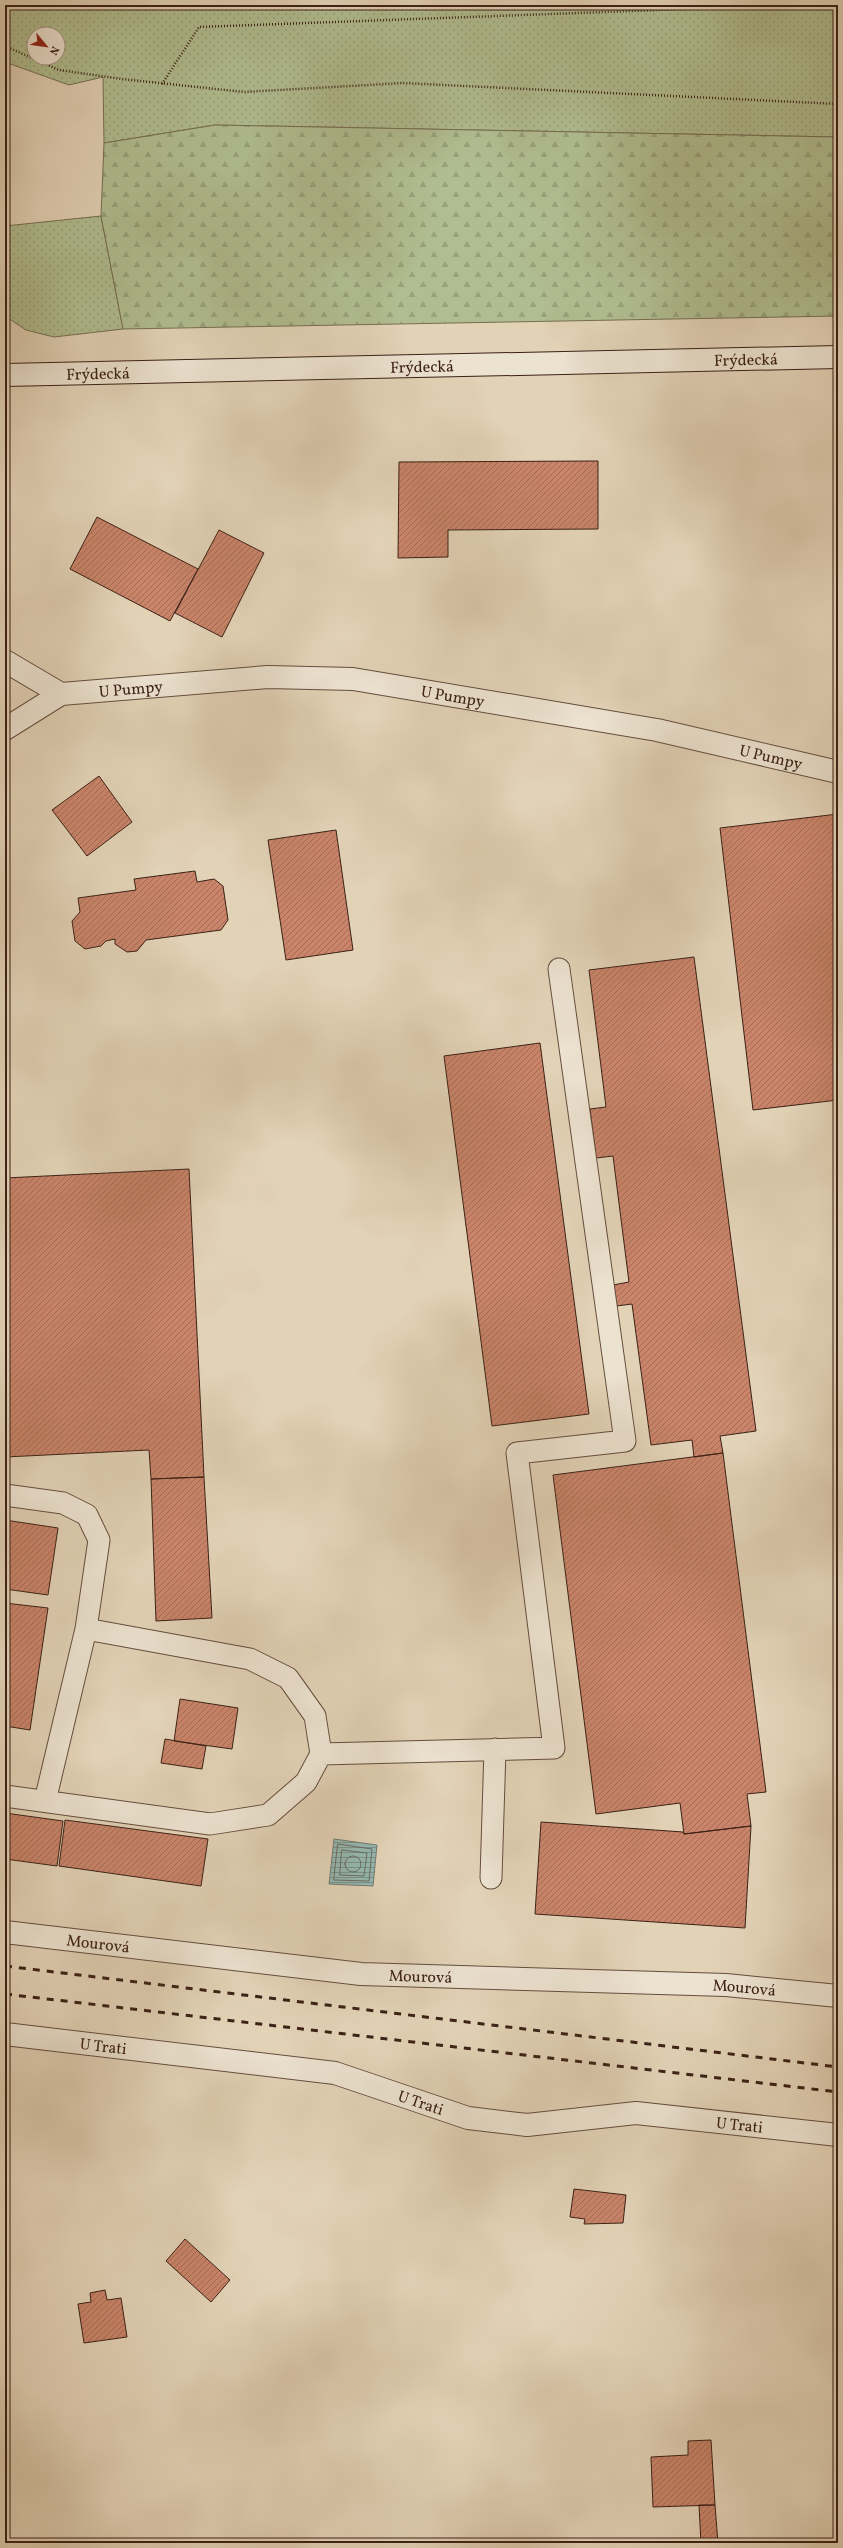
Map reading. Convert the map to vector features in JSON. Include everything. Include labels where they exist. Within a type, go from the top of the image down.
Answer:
[{"type":"street","name":"Frýdecká","points":[[5,374],[838,356]]},
{"type":"street","points":[[5,374],[5,384]]},
{"type":"street","points":[[5,661],[61,694]]},
{"type":"street","name":"U Pumpy","points":[[5,729],[61,694],[268,677],[353,679],[657,730],[838,772]]},
{"type":"street","name":"Mourová","points":[[5,1932],[361,1974],[726,1985],[838,1996]]},
{"type":"street","name":"U Trati","points":[[5,2034],[335,2073],[468,2118],[527,2125],[636,2113],[838,2135]]},
{"type":"lane","points":[[321,1754],[554,1748],[518,1453],[625,1441],[559,969]]},
{"type":"lane","points":[[5,1495],[63,1503],[87,1515],[99,1540],[86,1629],[45,1801]]},
{"type":"lane","points":[[5,1796],[210,1824],[268,1815],[306,1782],[321,1754],[315,1716],[288,1678],[250,1659],[86,1629]]},
{"type":"lane","points":[[491,1878],[495,1749]]},
{"type":"path","points":[[162,84],[199,27],[793,5]]},
{"type":"path","points":[[5,46],[59,70],[162,84],[244,92],[403,83],[838,104]]},
{"type":"green space","points":[[5,5],[838,5],[838,137],[215,125],[104,143],[103,77],[69,85],[5,62]]},
{"type":"green space","points":[[215,125],[838,137],[838,316],[123,329],[101,216],[104,143]]},
{"type":"green space","points":[[101,216],[123,329],[54,337],[26,330],[5,316],[5,226]]},
{"type":"water","points":[[334,1839],[377,1845],[373,1886],[329,1884]]},
{"type":"building","points":[[598,461],[598,529],[448,530],[448,557],[398,558],[399,462]]},
{"type":"building","points":[[97,517],[198,569],[170,621],[70,569]]},
{"type":"building","points":[[219,530],[264,553],[222,637],[175,613]]},
{"type":"building","points":[[99,776],[132,822],[87,856],[52,810]]},
{"type":"building","points":[[838,814],[838,1100],[753,1110],[720,828]]},
{"type":"building","points":[[336,830],[353,950],[286,960],[268,840]]},
{"type":"building","points":[[195,871],[197,882],[214,879],[223,886],[228,920],[221,930],[146,940],[137,951],[127,952],[115,944],[115,939],[106,941],[101,946],[85,949],[75,941],[72,921],[80,912],[78,898],[136,890],[134,879]]},
{"type":"building","points":[[694,957],[756,1431],[720,1436],[723,1453],[694,1457],[692,1440],[651,1445],[632,1304],[616,1306],[613,1285],[629,1282],[613,1156],[596,1158],[590,1109],[606,1107],[589,970]]},
{"type":"building","points":[[540,1043],[589,1414],[492,1426],[444,1056]]},
{"type":"building","points":[[189,1169],[204,1477],[151,1479],[149,1450],[5,1457],[5,1178]]},
{"type":"building","points":[[723,1453],[766,1792],[747,1794],[751,1826],[684,1834],[680,1803],[596,1814],[553,1475]]},
{"type":"building","points":[[204,1477],[212,1618],[156,1621],[151,1479]]},
{"type":"building","points":[[5,1520],[58,1528],[48,1595],[5,1589]]},
{"type":"building","points":[[5,1603],[48,1608],[30,1730],[5,1726]]},
{"type":"building","points":[[180,1699],[238,1708],[232,1749],[174,1741]]},
{"type":"building","points":[[165,1739],[206,1746],[202,1769],[161,1763]]},
{"type":"building","points":[[5,1813],[63,1821],[57,1866],[5,1859]]},
{"type":"building","points":[[65,1820],[208,1839],[201,1886],[59,1866]]},
{"type":"building","points":[[541,1822],[683,1832],[684,1834],[751,1826],[745,1928],[535,1914]]},
{"type":"building","points":[[574,2189],[626,2195],[623,2223],[584,2224],[585,2219],[570,2217]]},
{"type":"building","points":[[185,2239],[230,2280],[211,2302],[166,2261]]},
{"type":"building","points":[[105,2290],[107,2300],[121,2298],[127,2337],[84,2343],[78,2304],[91,2302],[90,2293]]},
{"type":"building","points":[[711,2440],[715,2505],[653,2507],[651,2457],[688,2455],[688,2441]]},
{"type":"building","points":[[699,2505],[715,2505],[718,2543],[701,2543]]},
{"type":"railway","points":[[5,1966],[838,2067]]},
{"type":"railway","points":[[5,1994],[838,2092]]}]
